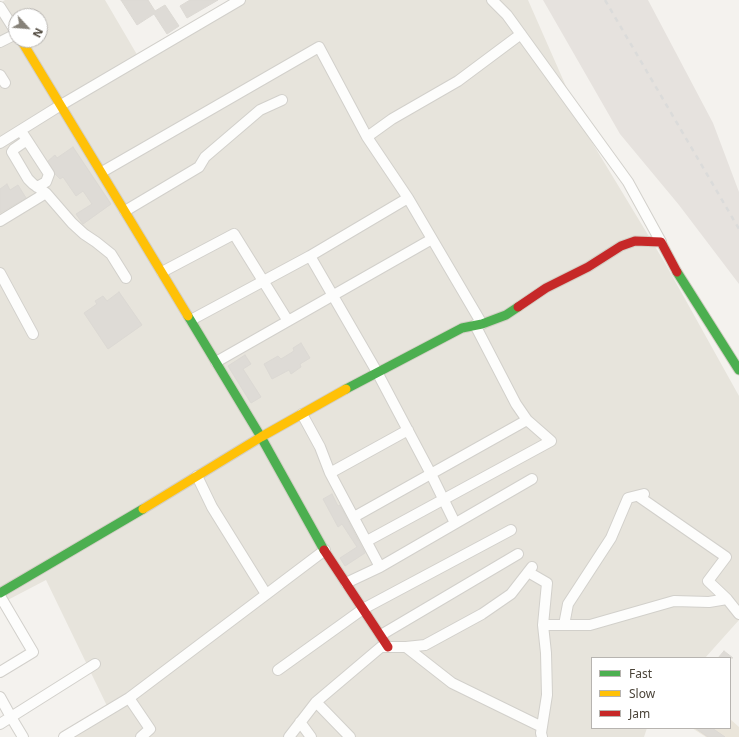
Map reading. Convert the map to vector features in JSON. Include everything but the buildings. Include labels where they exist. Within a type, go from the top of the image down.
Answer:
[{"type":"street","points":[[0,143],[61,105],[240,0]]},
{"type":"street","points":[[492,0],[507,15],[628,182],[684,284],[739,370]]},
{"type":"street","points":[[0,7],[8,20]]},
{"type":"street","points":[[367,136],[458,81],[520,34]]},
{"type":"street","points":[[102,172],[319,47],[367,136],[408,198],[432,239],[478,325],[516,404],[527,420],[551,441],[366,541]]},
{"type":"street","points":[[26,48],[261,437],[325,550],[388,647]]},
{"type":"street","points":[[125,211],[199,167],[205,157],[260,110],[282,100]]},
{"type":"street","points":[[0,221],[42,190],[49,174],[21,130]]},
{"type":"street","points":[[27,140],[12,152],[28,179],[42,190],[76,226],[111,254],[126,278]]},
{"type":"street","points":[[191,320],[310,256],[408,198]]},
{"type":"street","points":[[162,272],[234,234],[288,321]]},
{"type":"street","points":[[216,362],[432,239]]},
{"type":"street","points":[[0,593],[103,533],[261,437],[377,372],[462,328],[478,325],[506,315],[546,288],[588,267],[621,246],[635,241],[661,242]]},
{"type":"street","points":[[310,256],[377,372],[444,499],[455,523]]},
{"type":"street","points":[[0,273],[33,334]]},
{"type":"street","points":[[302,414],[320,448],[330,473],[380,567]]},
{"type":"street","points":[[354,517],[527,420]]},
{"type":"street","points":[[330,473],[408,430]]},
{"type":"street","points":[[197,476],[212,507],[266,594]]},
{"type":"street","points":[[346,583],[380,567],[532,479]]},
{"type":"street","points":[[564,625],[568,604],[611,538],[628,498],[641,495],[726,557],[708,581],[727,599],[739,614]]},
{"type":"street","points":[[278,670],[363,609],[511,530]]},
{"type":"street","points":[[64,737],[129,698],[325,550]]},
{"type":"street","points":[[380,635],[518,554]]},
{"type":"street","points":[[289,737],[316,702],[381,647],[425,645],[482,614],[511,594],[530,569],[547,583],[543,625],[546,653],[547,695],[542,732],[452,683],[406,647]]},
{"type":"street","points":[[0,596],[33,652],[0,672]]},
{"type":"street","points":[[543,625],[590,624],[674,601],[709,602],[727,599]]},
{"type":"street","points":[[0,724],[95,664]]},
{"type":"street","points":[[0,697],[23,737]]},
{"type":"street","points":[[129,698],[150,729],[141,737]]},
{"type":"street","points":[[316,702],[350,737]]},
{"type":"street","points":[[300,722],[311,737]]},
{"type":"shaded area","points":[[5,0],[105,0],[139,58],[233,0],[528,0],[587,134],[665,263],[739,396],[739,620],[706,657],[591,657],[591,729],[647,729],[644,737],[62,737],[108,708],[46,580],[0,604],[0,3]]},
{"type":"shaded area","points":[[543,0],[648,0],[713,123],[739,192],[739,284],[679,205],[620,134]]},
{"type":"shaded area","points":[[731,720],[739,727],[739,737],[706,737],[694,729],[731,729]]},
{"type":"railway","points":[[605,0],[739,229]]},
{"type":"traffic: fast","points":[[677,272],[739,370]]},
{"type":"traffic: fast","points":[[346,389],[462,328],[482,324],[506,315],[518,307]]},
{"type":"traffic: fast","points":[[188,316],[261,437],[324,550]]},
{"type":"traffic: fast","points":[[0,593],[143,509]]},
{"type":"traffic: slow","points":[[26,48],[188,316]]},
{"type":"traffic: slow","points":[[143,509],[261,437],[346,389]]},
{"type":"traffic: jam","points":[[518,307],[546,288],[588,267],[621,246],[635,241],[661,242],[677,272]]},
{"type":"traffic: jam","points":[[324,550],[388,647]]}]
